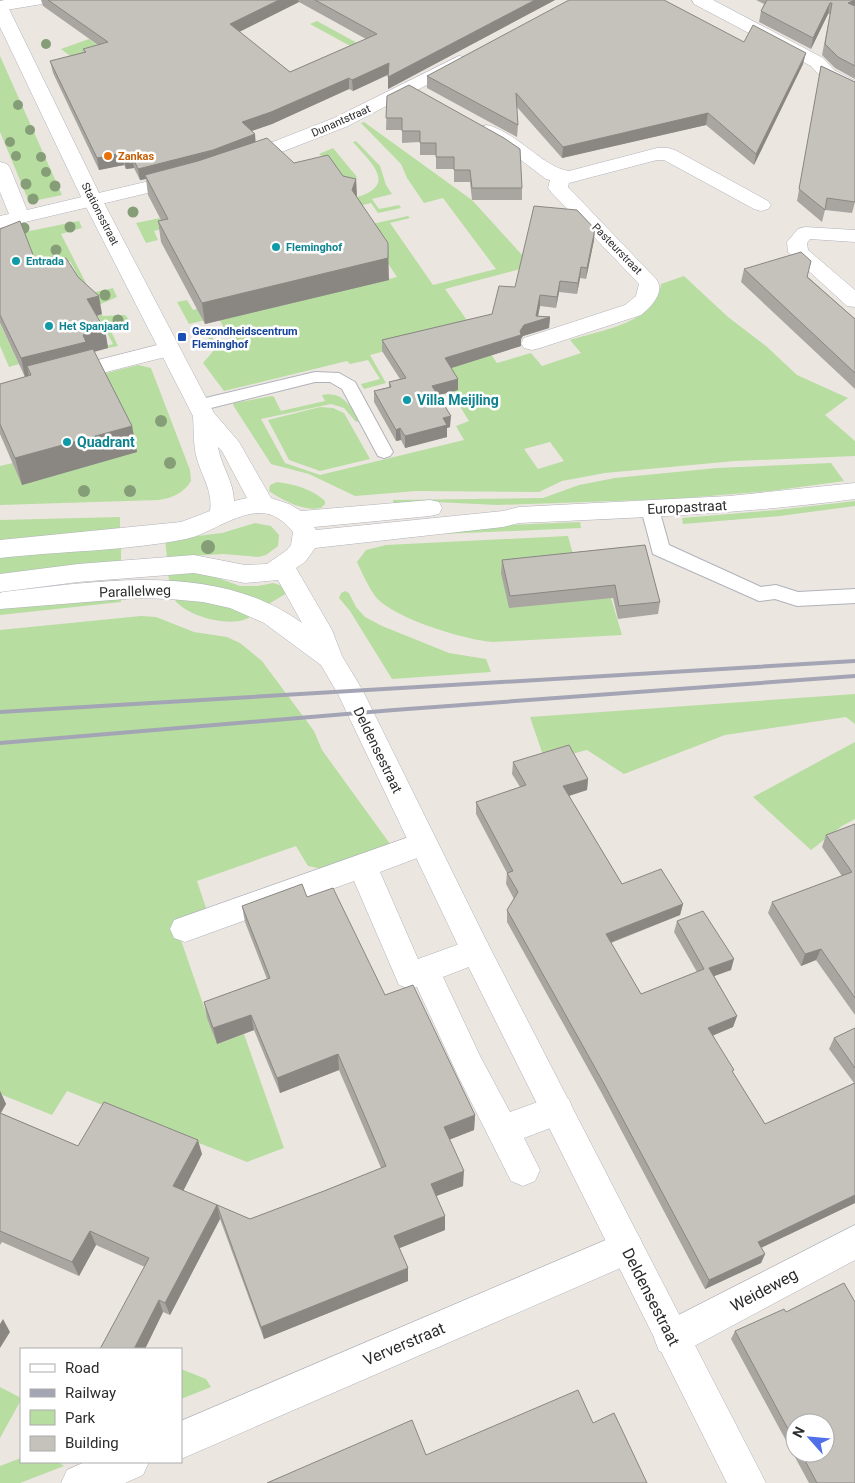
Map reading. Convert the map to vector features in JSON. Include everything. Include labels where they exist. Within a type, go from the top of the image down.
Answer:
[{"type":"street","points":[[0,8],[36,0]]},
{"type":"street","points":[[700,0],[817,62],[828,74],[855,88]]},
{"type":"street","name":"Stationsstraat","points":[[0,8],[93,201],[169,349],[202,410],[231,447],[263,505]]},
{"type":"street","name":"Dunantstraat","points":[[231,164],[325,129],[409,88],[478,51]]},
{"type":"street","points":[[409,88],[428,100]]},
{"type":"street","points":[[470,122],[512,144],[553,175],[569,177],[657,154],[668,154],[761,205]]},
{"type":"street","points":[[0,168],[20,218]]},
{"type":"street","points":[[0,222],[197,175]]},
{"type":"street","name":"Pasteurstraat","points":[[532,343],[633,310],[642,305],[650,290],[649,283],[558,188],[561,176]]},
{"type":"street","points":[[855,236],[805,233],[796,242],[798,252],[855,302],[852,308],[855,311]]},
{"type":"street","points":[[0,392],[169,349]]},
{"type":"street","name":"Stationsstraat","points":[[202,410],[207,452],[220,485],[224,503],[221,515]]},
{"type":"street","name":"Europastraat","points":[[301,530],[503,519],[519,515],[650,509],[792,499],[855,490]]},
{"type":"street","points":[[0,549],[127,538],[185,530],[246,506],[263,505],[287,513],[301,530],[302,547],[296,556],[283,567],[273,572],[252,574],[194,564],[78,573],[0,583]]},
{"type":"street","name":"Deldensestraat","points":[[283,567],[320,630],[330,658],[350,691],[476,951],[747,1483]]},
{"type":"street","name":"Parallelweg","points":[[0,601],[165,589],[194,590],[239,601],[266,613]]},
{"type":"street","name":"Deldensestraat","points":[[266,613],[330,658]]},
{"type":"street","points":[[185,929],[423,844]]},
{"type":"street","points":[[362,865],[410,976],[476,951]]},
{"type":"street","points":[[424,970],[502,1131],[523,1170]]},
{"type":"street","points":[[502,1131],[557,1110]]},
{"type":"street","name":"Weideweg","points":[[672,1338],[855,1242]]},
{"type":"street","name":"Ververstraat","points":[[182,1440],[627,1248]]},
{"type":"street","points":[[80,1483],[128,1463]]},
{"type":"lane","points":[[202,410],[315,377],[333,377],[348,386],[384,452]]},
{"type":"lane","points":[[650,509],[660,549],[759,594],[776,592],[797,599],[855,596]]},
{"type":"green space","points":[[317,21],[412,73],[405,76],[310,24]]},
{"type":"green space","points":[[89,39],[99,46],[73,58],[61,49]]},
{"type":"green space","points":[[0,56],[62,195],[29,202],[0,132]]},
{"type":"green space","points":[[364,122],[472,200],[532,266],[445,289],[497,363],[531,353],[542,366],[581,353],[570,340],[626,323],[639,316],[649,308],[657,297],[661,284],[684,276],[728,317],[766,346],[797,375],[848,398],[825,415],[855,441],[855,456],[735,461],[605,473],[562,481],[539,492],[416,491],[355,496],[309,474],[271,464],[233,405],[234,403],[272,396],[281,411],[325,401],[322,395],[335,395],[345,401],[360,421],[356,422],[344,408],[331,404],[261,419],[285,463],[320,475],[464,440],[456,426],[469,421],[451,392],[439,337],[370,355],[386,383],[364,389],[361,384],[380,379],[368,360],[350,364],[347,361],[224,391],[203,363],[215,349],[205,332],[209,331],[216,345],[231,341],[218,317],[271,308],[397,277],[363,226],[408,216],[410,218],[390,223],[433,285],[496,269],[443,198],[424,203],[407,178],[401,164],[361,123]],"holes":[[[550,442],[564,461],[538,469],[524,449]]]},
{"type":"green space","points":[[356,141],[380,166],[386,185],[392,194],[372,199],[379,209],[399,205],[401,208],[378,213],[371,203],[351,208],[350,199],[365,194],[374,188],[378,182],[378,175],[374,167],[353,142]]},
{"type":"green space","points":[[333,148],[357,177],[344,186],[325,158],[319,154]]},
{"type":"green space","points":[[160,218],[165,228],[154,231],[158,240],[146,243],[136,223]]},
{"type":"green space","points":[[79,221],[82,228],[61,234],[91,293],[113,288],[117,297],[94,307],[70,261],[35,270],[0,237]]},
{"type":"green space","points":[[187,300],[193,310],[207,306],[213,318],[189,324],[177,302]]},
{"type":"green space","points":[[100,313],[103,316],[125,315],[131,322],[109,327],[118,346],[108,348],[107,346],[113,344],[97,314]]},
{"type":"green space","points":[[0,324],[19,364],[9,367],[0,346]]},
{"type":"green space","points":[[138,365],[151,368],[190,470],[191,481],[185,489],[173,496],[159,500],[0,505],[0,466],[13,463],[20,395]]},
{"type":"green space","points":[[320,407],[333,408],[344,413],[370,459],[320,471],[289,460],[268,420]]},
{"type":"green space","points":[[831,463],[844,481],[771,491],[673,499],[497,505],[436,502],[394,504],[393,500],[543,498],[579,485],[615,478],[717,468]]},
{"type":"green space","points":[[277,482],[309,490],[325,501],[325,504],[321,508],[314,509],[301,507],[287,501],[269,491],[270,485]]},
{"type":"green space","points":[[855,501],[855,506],[780,516],[683,524],[682,518],[777,510]]},
{"type":"green space","points":[[120,517],[120,532],[0,543],[0,520]]},
{"type":"green space","points":[[580,522],[581,528],[442,534],[442,532],[481,526]]},
{"type":"green space","points":[[255,523],[271,526],[279,535],[278,546],[266,555],[258,557],[224,554],[167,557],[165,540],[222,533]]},
{"type":"green space","points":[[568,536],[576,565],[565,602],[611,598],[622,635],[493,642],[465,637],[412,620],[384,604],[372,592],[357,562],[366,550],[386,545]]},
{"type":"green space","points":[[121,544],[121,562],[0,575],[0,556]]},
{"type":"green space","points":[[168,571],[207,574],[240,586],[258,586],[273,583],[283,586],[287,593],[267,605],[192,583],[169,581]]},
{"type":"green space","points":[[345,591],[349,593],[356,607],[365,617],[382,626],[449,653],[486,659],[491,672],[392,679],[350,611],[339,598],[341,593]]},
{"type":"green space","points":[[121,596],[121,602],[0,615],[0,608]]},
{"type":"green space","points":[[173,597],[215,602],[251,616],[233,622],[209,619],[187,610],[178,604]]},
{"type":"green space","points":[[141,616],[156,617],[194,632],[227,637],[240,643],[262,661],[314,731],[322,750],[393,848],[328,870],[308,866],[296,846],[197,881],[207,911],[175,923],[217,1044],[244,1034],[284,1148],[247,1162],[67,1091],[52,1115],[0,1094],[0,630]]},
{"type":"green space","points":[[855,694],[855,724],[846,717],[725,735],[624,774],[587,750],[545,761],[530,717]]},
{"type":"green space","points":[[855,742],[855,819],[842,826],[811,850],[753,797]]},
{"type":"green space","points":[[182,1369],[206,1379],[211,1387],[182,1399]]},
{"type":"green space","points":[[0,1387],[20,1397],[20,1402],[0,1438]]},
{"type":"green space","points":[[20,1458],[20,1463],[60,1463],[64,1466],[20,1483],[0,1483],[0,1466]]},
{"type":"building","points":[[48,0],[279,0],[230,24],[290,72],[377,34],[315,0],[535,0],[388,77],[389,63],[352,80],[349,78],[271,112],[242,122],[255,134],[213,150],[138,169],[132,156],[124,158],[122,153],[97,158],[50,61],[86,52],[83,49],[108,42]]},
{"type":"building","points":[[569,0],[664,0],[744,42],[753,25],[806,53],[756,154],[708,113],[563,147],[516,93],[518,125],[427,76]]},
{"type":"building","points":[[767,0],[855,0],[848,3],[855,6],[855,66],[838,57],[825,44],[832,3],[830,3],[813,38],[761,11]]},
{"type":"building","points":[[821,66],[855,82],[855,202],[827,198],[825,210],[799,189]]},
{"type":"building","points":[[409,85],[504,138],[520,149],[522,188],[472,188],[470,170],[454,170],[454,157],[436,157],[436,143],[420,143],[420,131],[402,131],[402,118],[386,118],[387,96]]},
{"type":"building","name":"Fleminghof","points":[[267,138],[294,163],[328,155],[343,176],[356,179],[352,190],[388,243],[388,258],[202,303],[158,221],[168,219],[145,175],[198,161]]},
{"type":"building","points":[[534,206],[577,210],[595,229],[587,268],[581,267],[578,283],[560,281],[557,297],[540,295],[536,316],[550,317],[524,325],[520,331],[521,335],[445,358],[458,379],[432,386],[451,416],[443,418],[447,425],[405,436],[400,428],[396,430],[374,391],[391,387],[389,382],[406,378],[382,340],[492,314],[499,286],[515,287]]},
{"type":"building","name":"Het Spanjaard","points":[[20,221],[37,265],[66,258],[78,277],[99,296],[87,299],[105,330],[83,335],[86,342],[21,358],[0,315],[0,229]]},
{"type":"building","points":[[801,252],[811,261],[807,277],[855,319],[855,373],[744,269]]},
{"type":"building","points":[[93,349],[132,426],[15,458],[0,424],[0,384],[31,375],[27,366]]},
{"type":"building","points":[[645,545],[660,602],[619,606],[615,585],[510,596],[502,560]]},
{"type":"building","points":[[569,745],[588,779],[563,786],[622,884],[661,869],[683,904],[606,934],[641,994],[704,969],[677,921],[703,911],[734,959],[709,968],[737,1016],[708,1028],[765,1124],[855,1083],[855,1195],[758,1242],[765,1254],[709,1280],[603,1082],[507,910],[518,892],[507,873],[513,871],[476,802],[526,785],[513,762]]},
{"type":"building","points":[[855,824],[855,998],[821,949],[805,954],[772,902],[852,872],[826,835]]},
{"type":"building","points":[[302,884],[307,897],[333,888],[385,995],[413,985],[475,1115],[444,1127],[464,1171],[431,1184],[445,1216],[394,1236],[408,1268],[261,1327],[217,1205],[165,1303],[159,1300],[135,1348],[101,1348],[149,1258],[90,1231],[72,1262],[0,1231],[0,1113],[78,1146],[104,1102],[198,1140],[173,1186],[250,1219],[386,1166],[338,1054],[277,1078],[251,1015],[213,1028],[204,1002],[270,978],[242,906]]},
{"type":"building","points":[[855,1028],[855,1068],[834,1038]]},
{"type":"building","points":[[844,1283],[855,1302],[855,1483],[817,1483],[806,1463],[835,1463],[835,1413],[785,1413],[785,1424],[735,1331],[784,1309],[786,1312]]},
{"type":"building","points":[[578,1390],[593,1423],[614,1413],[647,1483],[267,1483],[412,1420],[426,1455]]},
{"type":"railway","points":[[0,712],[855,661]]},
{"type":"railway","points":[[0,743],[394,710],[855,676]]},
{"type":"place","name":"Zankas","points":[[108,156]]},
{"type":"place","name":"Fleminghof","points":[[276,247]]},
{"type":"place","name":"Entrada","points":[[16,261]]},
{"type":"place","name":"Het Spanjaard","points":[[49,326]]},
{"type":"place","name":"Gezondheidscentrum Fleminghof","points":[[182,337]]},
{"type":"place","name":"Villa Meijling","points":[[407,400]]},
{"type":"place","name":"Quadrant","points":[[67,442]]}]
